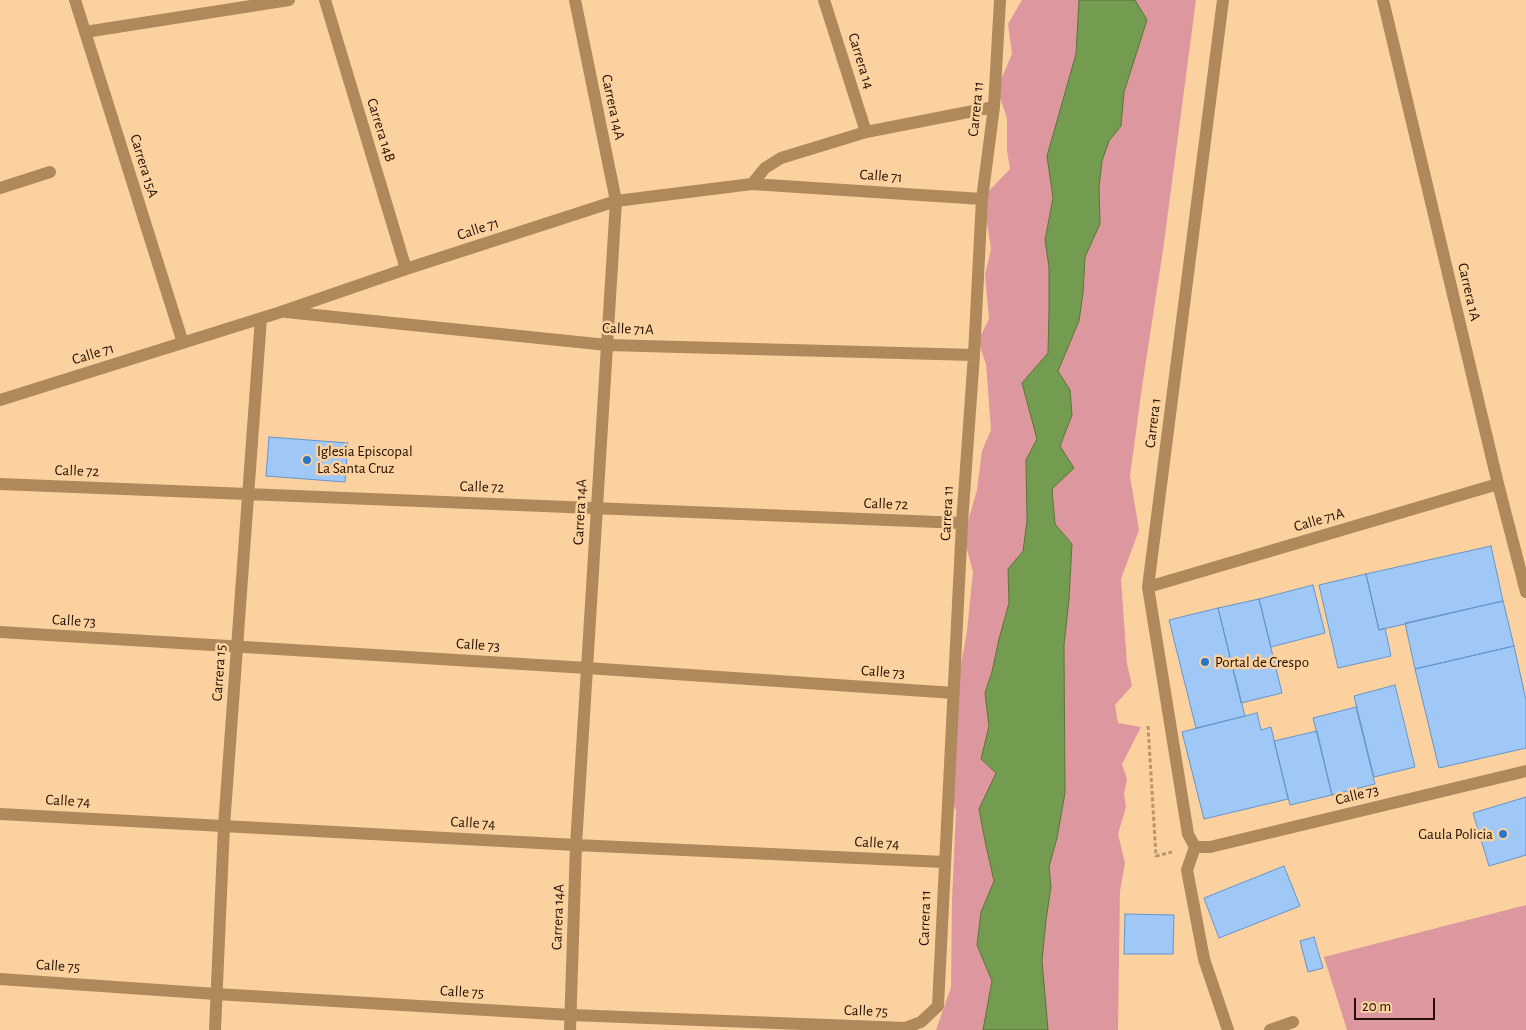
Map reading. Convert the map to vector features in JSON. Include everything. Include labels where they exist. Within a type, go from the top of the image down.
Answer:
[{"type":"street","name":"Carrera 15A","points":[[75,0],[183,343]]},
{"type":"street","points":[[85,32],[289,0]]},
{"type":"street","name":"Carrera 14B","points":[[324,0],[406,269]]},
{"type":"street","name":"Carrera 14A","points":[[570,1030],[576,845],[616,201],[575,0]]},
{"type":"street","name":"Carrera 14","points":[[824,0],[866,132]]},
{"type":"street","name":"Carrera 11","points":[[921,1022],[938,1006],[962,523],[974,355],[982,199],[994,107],[1000,0]]},
{"type":"street","name":"Carrera 1","points":[[1195,847],[1188,834],[1148,587],[1223,0]]},
{"type":"street","name":"Carrera 1A","points":[[1383,0],[1498,484],[1526,592]]},
{"type":"street","points":[[752,184],[764,168],[781,158],[866,132],[994,107]]},
{"type":"street","points":[[0,188],[50,172]]},
{"type":"street","name":"Calle 71","points":[[0,400],[282,312],[406,269],[616,201],[752,184],[982,199]]},
{"type":"street","name":"Calle 71A","points":[[282,312],[607,345],[974,355]]},
{"type":"street","name":"Carrera 15","points":[[215,1030],[224,826],[261,318]]},
{"type":"street","name":"Calle 72","points":[[0,484],[962,523]]},
{"type":"street","name":"Calle 71A","points":[[1148,587],[1498,484]]},
{"type":"street","name":"Calle 73","points":[[0,632],[587,668],[954,693]]},
{"type":"street","name":"Calle 73","points":[[1195,847],[1210,847],[1526,771]]},
{"type":"street","name":"Calle 74","points":[[0,814],[576,845],[944,862]]},
{"type":"street","points":[[1195,847],[1187,870],[1204,959],[1228,1030]]},
{"type":"street","name":"Calle 75","points":[[0,979],[571,1015],[904,1028],[921,1022]]},
{"type":"street","points":[[1270,1030],[1293,1022]]},
{"type":"shaded area","points":[[1022,0],[1079,0],[1076,54],[1047,156],[1053,199],[1045,240],[1049,267],[1048,353],[1022,383],[1037,439],[1026,460],[1027,521],[1023,551],[1008,569],[1009,603],[985,693],[989,726],[981,759],[996,773],[979,809],[994,881],[981,912],[977,945],[992,981],[983,1030],[936,1030],[951,987],[956,811],[948,789],[959,676],[967,631],[973,572],[965,542],[968,521],[977,490],[982,451],[991,430],[986,364],[978,341],[989,319],[985,275],[991,249],[983,197],[1010,169],[1007,151],[1007,118],[997,89],[1012,54],[1008,24]]},
{"type":"shaded area","points":[[1079,0],[1135,0],[1147,20],[1124,92],[1121,126],[1109,141],[1102,161],[1099,187],[1100,224],[1085,257],[1079,321],[1058,371],[1070,390],[1072,415],[1060,446],[1074,468],[1052,489],[1055,524],[1072,544],[1064,645],[1065,793],[1057,838],[1049,867],[1051,887],[1042,961],[1048,1030],[983,1030],[992,981],[977,945],[981,912],[994,881],[979,809],[996,773],[981,759],[989,726],[985,693],[1009,603],[1008,569],[1023,551],[1027,521],[1026,460],[1037,439],[1022,383],[1048,353],[1049,267],[1045,240],[1053,198],[1047,156],[1076,54]]},
{"type":"shaded area","points":[[1135,0],[1196,0],[1163,250],[1130,476],[1139,530],[1121,579],[1127,664],[1132,686],[1115,705],[1118,723],[1141,727],[1122,764],[1127,779],[1124,794],[1126,807],[1118,834],[1125,863],[1120,891],[1118,1030],[1048,1030],[1042,961],[1051,887],[1049,867],[1057,838],[1065,793],[1064,645],[1072,544],[1055,524],[1052,489],[1074,468],[1060,446],[1072,415],[1070,390],[1058,371],[1079,321],[1085,257],[1100,224],[1099,187],[1102,161],[1109,141],[1121,126],[1124,92],[1147,20]]},
{"type":"shaded area","points":[[1526,905],[1526,1030],[1347,1030],[1324,957]]},
{"type":"building","name":"Iglesia Episcopal La Santa Cruz","points":[[269,437],[348,443],[345,482],[266,476]]},
{"type":"building","points":[[1491,546],[1503,601],[1379,630],[1366,574]]},
{"type":"building","points":[[1366,574],[1379,630],[1385,628],[1391,656],[1338,668],[1319,585]]},
{"type":"building","points":[[1313,585],[1325,633],[1271,647],[1259,599]]},
{"type":"building","points":[[1259,599],[1282,693],[1241,703],[1218,608]]},
{"type":"building","points":[[1503,601],[1514,646],[1415,669],[1405,623]]},
{"type":"building","name":"Portal de Crespo","points":[[1218,608],[1245,716],[1196,728],[1169,620]]},
{"type":"building","points":[[1514,646],[1526,700],[1526,748],[1439,768],[1415,669]]},
{"type":"building","points":[[1395,685],[1415,767],[1374,777],[1354,696]]},
{"type":"building","points":[[1356,707],[1375,784],[1332,795],[1313,718]]},
{"type":"building","points":[[1257,713],[1261,730],[1271,727],[1288,799],[1204,819],[1182,732]]},
{"type":"building","points":[[1317,731],[1332,795],[1290,805],[1274,741]]},
{"type":"building","name":"Gaula Policia","points":[[1526,797],[1526,855],[1489,866],[1473,813]]},
{"type":"building","points":[[1284,866],[1300,906],[1219,938],[1204,898]]},
{"type":"building","points":[[1125,914],[1174,915],[1173,954],[1124,954]]},
{"type":"building","points":[[1314,937],[1323,968],[1308,972],[1300,941]]},
{"type":"place","name":"Iglesia Episcopal La Santa Cruz","points":[[307,460]]},
{"type":"place","name":"Portal de Crespo","points":[[1205,662]]},
{"type":"place","name":"Gaula Policia","points":[[1503,834]]}]
